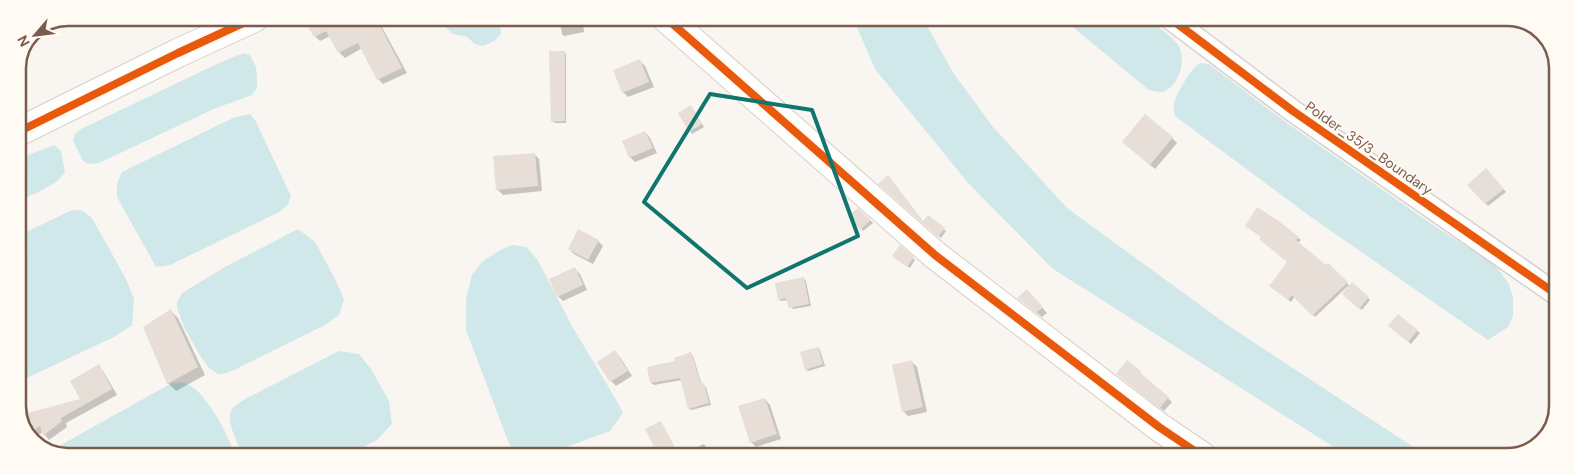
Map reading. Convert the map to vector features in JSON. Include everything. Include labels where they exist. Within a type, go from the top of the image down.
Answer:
[{"type":"street","points":[[26,128],[237,26]]},
{"type":"street","points":[[675,26],[935,255],[1159,427],[1190,448]]},
{"type":"street","name":"Polder_35/3_Boundary","points":[[1180,26],[1293,111],[1549,289]]},
{"type":"highlighted area","points":[[710,94],[812,110],[858,236],[747,288],[644,202]]},
{"type":"water","points":[[444,26],[500,26],[501,34],[494,41],[483,46],[475,44],[467,37],[453,34]]},
{"type":"water","points":[[856,26],[927,26],[954,74],[993,127],[1067,208],[1229,326],[1415,448],[1335,448],[1053,269],[969,184],[875,69]]},
{"type":"water","points":[[1071,26],[1157,26],[1168,34],[1181,50],[1182,63],[1178,77],[1175,83],[1165,91],[1149,90]]},
{"type":"water","points":[[244,53],[250,55],[256,67],[257,88],[252,95],[216,108],[99,163],[88,164],[83,161],[73,141],[75,134],[81,129],[219,63]]},
{"type":"water","points":[[1200,63],[1209,64],[1287,123],[1433,225],[1495,265],[1509,284],[1513,298],[1513,316],[1508,327],[1488,340],[1311,217],[1175,116],[1175,100],[1188,76]]},
{"type":"water","points":[[250,114],[255,120],[291,196],[288,205],[279,212],[170,265],[156,267],[117,197],[117,183],[122,172],[233,118]]},
{"type":"water","points":[[54,145],[61,151],[65,172],[50,186],[26,198],[26,156]]},
{"type":"water","points":[[72,210],[83,211],[92,218],[126,279],[134,299],[132,325],[114,337],[26,378],[26,232]]},
{"type":"water","points":[[298,229],[315,242],[335,279],[344,299],[339,315],[325,325],[238,368],[227,373],[218,374],[209,368],[202,359],[185,329],[177,308],[177,302],[182,293],[225,267]]},
{"type":"water","points":[[512,245],[526,247],[537,259],[572,326],[623,413],[610,431],[563,448],[512,448],[466,330],[466,299],[472,275],[482,262],[500,250]]},
{"type":"water","points":[[339,351],[359,354],[371,369],[389,401],[392,424],[377,440],[361,448],[240,448],[231,426],[230,414],[233,408],[245,399]]},
{"type":"water","points":[[172,383],[184,383],[192,387],[208,403],[232,448],[68,448],[58,446]]},
{"type":"building","points":[[308,26],[380,26],[402,68],[377,80],[358,43],[338,53],[326,31],[314,37]]},
{"type":"building","points":[[549,51],[565,51],[565,121],[551,122]]},
{"type":"building","points":[[640,59],[649,82],[622,93],[613,70]]},
{"type":"building","points":[[691,105],[702,124],[689,132],[678,113]]},
{"type":"building","points":[[1145,114],[1173,137],[1150,165],[1122,142]]},
{"type":"building","points":[[645,131],[653,148],[629,158],[622,141]]},
{"type":"building","points":[[535,153],[538,186],[496,190],[493,156]]},
{"type":"building","points":[[1486,168],[1504,189],[1485,204],[1467,185]]},
{"type":"building","points":[[888,175],[923,221],[928,215],[945,228],[938,237],[878,184]]},
{"type":"building","points":[[1257,207],[1299,237],[1296,240],[1326,265],[1328,263],[1348,282],[1312,316],[1292,295],[1288,300],[1269,286],[1287,262],[1259,239],[1261,237],[1245,226]]},
{"type":"building","points":[[858,208],[871,220],[860,230],[848,216]]},
{"type":"building","points":[[578,229],[599,240],[588,260],[568,249]]},
{"type":"building","points":[[900,245],[914,257],[907,267],[892,256]]},
{"type":"building","points":[[575,267],[583,285],[557,297],[549,279]]},
{"type":"building","points":[[804,277],[809,304],[789,308],[786,298],[778,300],[775,283]]},
{"type":"building","points":[[1352,282],[1369,297],[1359,309],[1342,294]]},
{"type":"building","points":[[1027,289],[1043,307],[1036,313],[1017,298]]},
{"type":"building","points":[[171,309],[198,367],[167,384],[143,327]]},
{"type":"building","points":[[1398,314],[1418,330],[1408,342],[1388,326]]},
{"type":"building","points":[[818,347],[823,364],[805,370],[800,352]]},
{"type":"building","points":[[615,350],[628,371],[610,382],[597,362]]},
{"type":"building","points":[[691,352],[701,384],[704,383],[709,403],[688,409],[680,378],[650,383],[647,367],[675,361],[674,358]]},
{"type":"building","points":[[912,360],[923,407],[902,412],[892,365]]},
{"type":"building","points":[[1127,360],[1169,397],[1160,408],[1116,374]]},
{"type":"building","points":[[99,364],[112,389],[61,418],[62,421],[43,436],[40,426],[34,430],[29,422],[27,413],[80,399],[70,381]]},
{"type":"building","points":[[765,398],[777,434],[750,443],[738,406]]},
{"type":"building","points":[[661,421],[675,448],[654,448],[645,429]]},
{"type":"cycle path","points":[[26,128],[237,26]]},
{"type":"cycle path","points":[[675,26],[935,255],[1159,427],[1190,448]]},
{"type":"cycle path","points":[[1180,26],[1293,111],[1549,289]]}]
